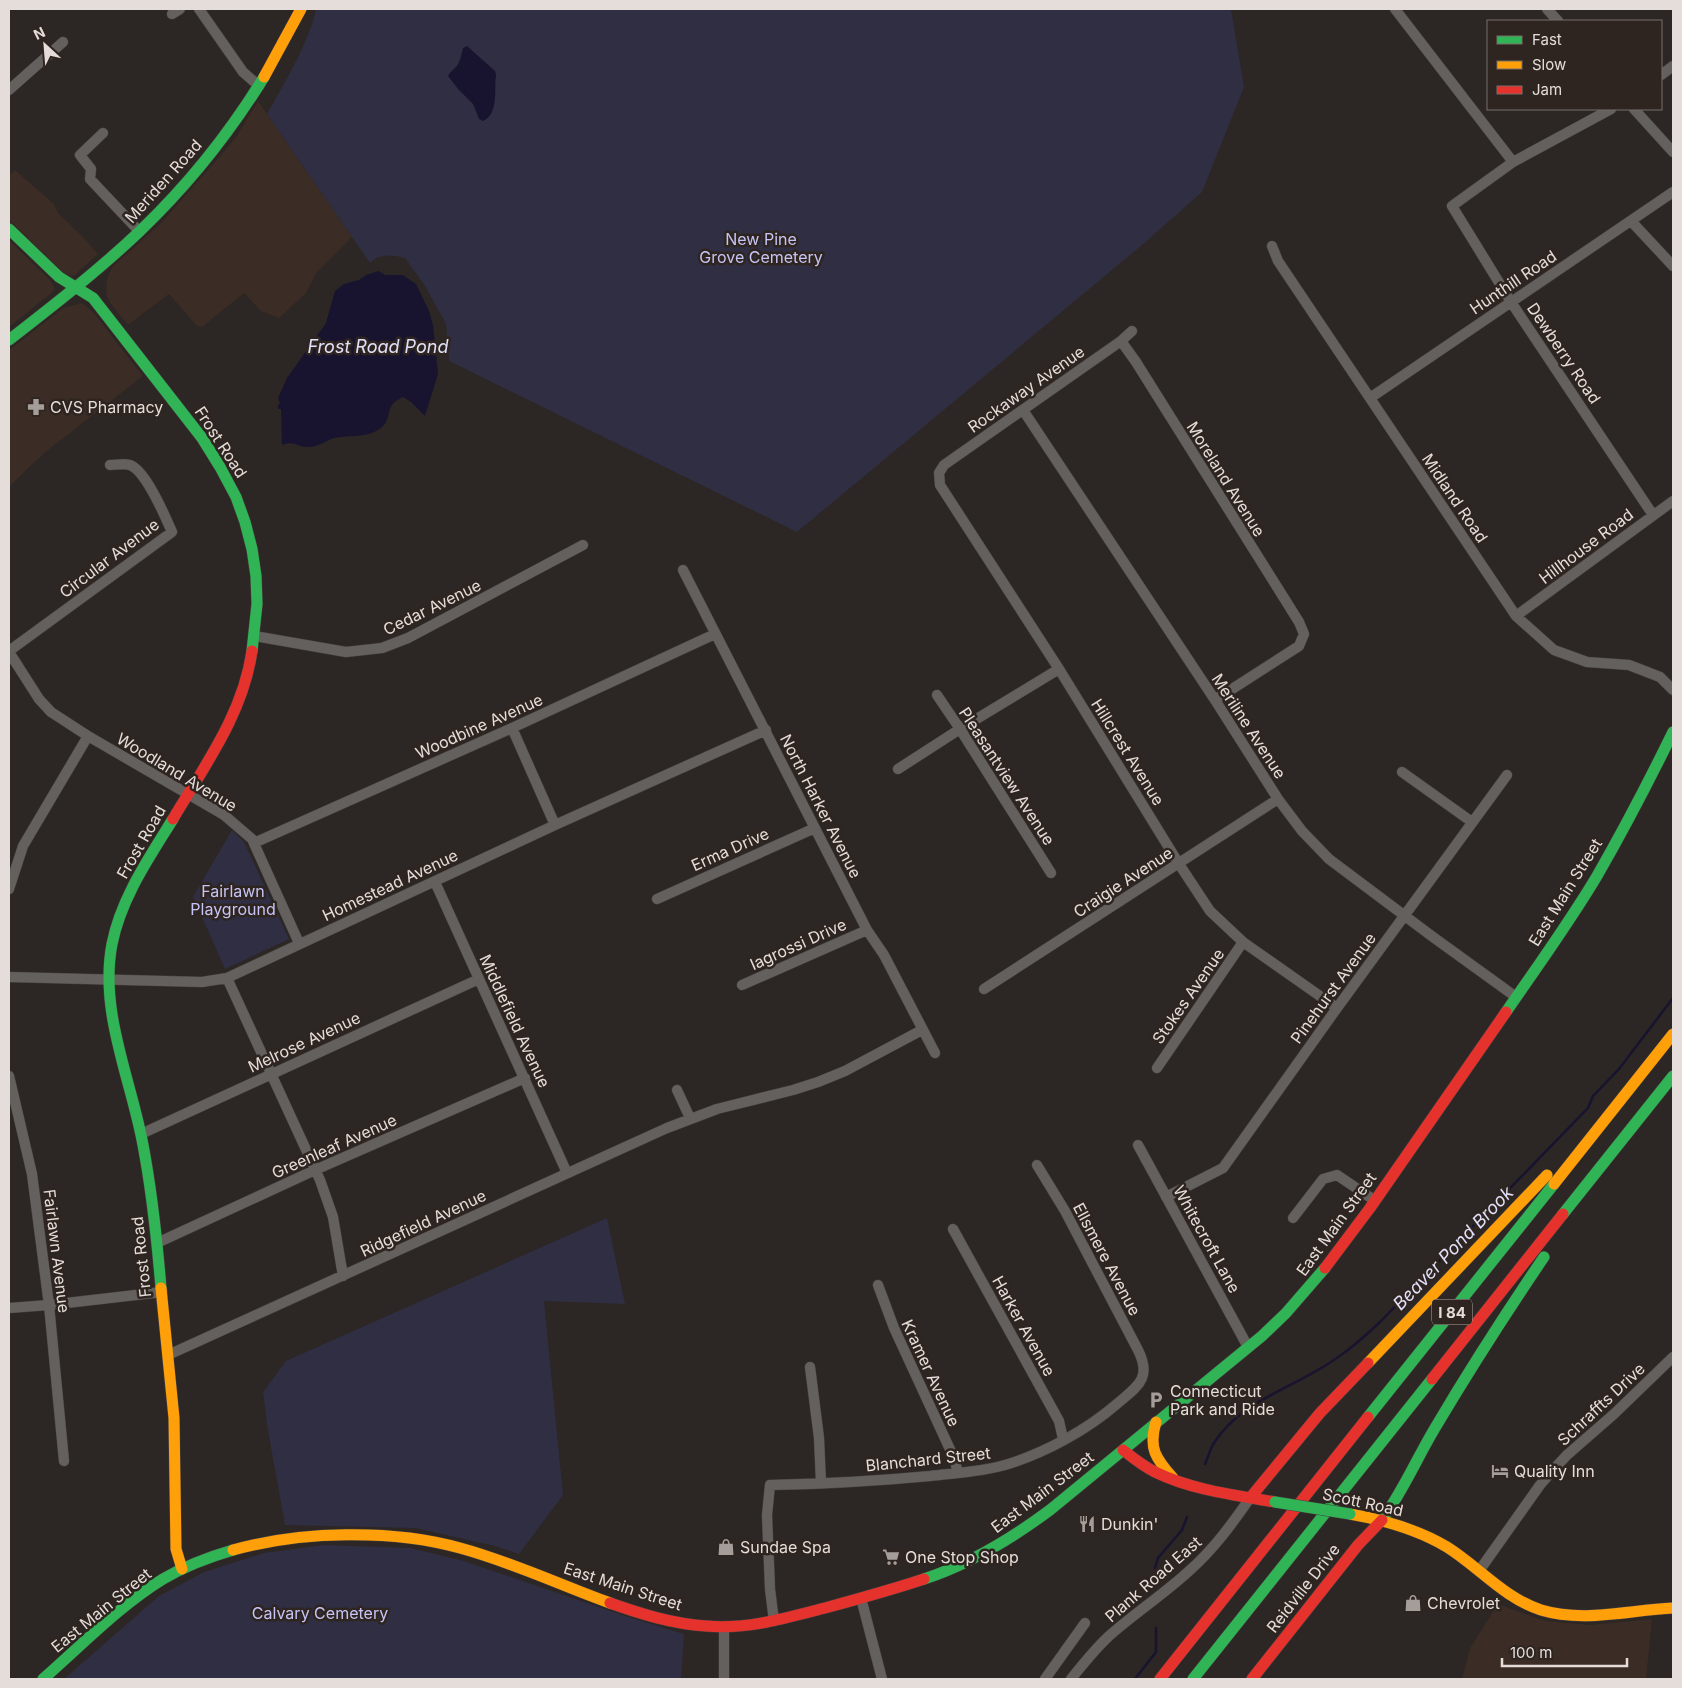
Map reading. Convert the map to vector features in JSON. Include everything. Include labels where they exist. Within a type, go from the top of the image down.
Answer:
[{"type":"main road","name":"Meriden Road","points":[[9,340],[101,266],[140,231],[174,196],[235,122],[260,86],[281,50],[301,9]]},
{"type":"main road","name":"Frost Road","points":[[9,229],[59,277],[93,298],[202,438],[229,482],[247,528],[255,568],[257,596],[254,636],[248,673],[222,738],[121,910],[112,944],[108,979],[113,1017],[141,1134],[157,1243],[175,1443],[176,1548],[182,1569]]},
{"type":"main road","name":"East Main Street","points":[[43,1679],[137,1598],[166,1578],[182,1569],[232,1550],[280,1539],[349,1535],[408,1538],[448,1545],[473,1551],[658,1618],[690,1624],[724,1627],[774,1621],[906,1585],[943,1572],[998,1545],[1044,1515],[1248,1347],[1288,1312],[1309,1288],[1340,1249],[1567,924],[1594,880],[1673,732]]},
{"type":"main road","name":"I 84","points":[[1160,1679],[1673,1034]]},
{"type":"main road","name":"I 84","points":[[1193,1679],[1673,1076]]},
{"type":"main road","points":[[1250,1498],[1326,1406],[1548,1174],[1579,1152]]},
{"type":"main road","name":"Reidville Drive","points":[[1252,1679],[1358,1545],[1382,1520],[1394,1504],[1439,1420],[1479,1354],[1519,1293],[1592,1192],[1600,1168]]},
{"type":"main road","points":[[1156,1422],[1152,1434],[1152,1446],[1158,1460],[1175,1480]]},
{"type":"main road","name":"Scott Road","points":[[1123,1450],[1144,1466],[1175,1480],[1217,1492],[1382,1520],[1433,1539],[1519,1600],[1535,1608],[1556,1614],[1597,1617],[1673,1608]]},
{"type":"street","points":[[199,9],[243,72],[260,86]]},
{"type":"street","points":[[1395,9],[1513,162],[1609,110]]},
{"type":"street","points":[[1547,9],[1557,20]]},
{"type":"street","points":[[9,90],[63,42]]},
{"type":"street","points":[[1662,74],[1673,66]]},
{"type":"street","points":[[1635,110],[1673,152]]},
{"type":"street","points":[[103,133],[80,155],[91,169],[90,180],[140,231]]},
{"type":"street","name":"Dewberry Road","points":[[1513,162],[1452,206],[1511,302],[1653,515]]},
{"type":"street","name":"Hunthill Road","points":[[1370,398],[1673,192]]},
{"type":"street","points":[[1632,221],[1673,266]]},
{"type":"street","name":"Midland Road","points":[[1272,246],[1278,261],[1516,616],[1554,650],[1587,662],[1629,665],[1660,677],[1673,690]]},
{"type":"street","name":"Rockaway Avenue","points":[[938,473],[944,465],[1121,341],[1132,331]]},
{"type":"street","name":"Moreland Avenue","points":[[1121,341],[1299,622],[1304,634],[1299,646],[1215,700]]},
{"type":"street","name":"Meriline Avenue","points":[[1023,410],[1215,700],[1278,799],[1302,831],[1329,859],[1516,997]]},
{"type":"street","name":"Circular Avenue","points":[[9,651],[172,532],[141,472],[129,464],[110,465]]},
{"type":"street","name":"Hillcrest Avenue","points":[[938,473],[940,485],[1059,669],[1210,911],[1243,942],[1337,1008]]},
{"type":"street","name":"Hillhouse Road","points":[[1516,616],[1673,501]]},
{"type":"street","name":"Cedar Avenue","points":[[254,636],[346,652],[382,648],[408,638],[583,545]]},
{"type":"street","name":"North Harker Avenue","points":[[683,570],[867,930],[884,955],[935,1053]]},
{"type":"street","name":"Woodbine Avenue","points":[[254,843],[512,728],[715,634]]},
{"type":"street","name":"Woodland Avenue","points":[[9,651],[39,699],[51,712],[88,736],[224,815],[247,834],[254,843],[299,943]]},
{"type":"street","points":[[898,769],[1059,669]]},
{"type":"street","name":"Pleasantview Avenue","points":[[937,696],[1051,873]]},
{"type":"street","points":[[512,728],[555,825]]},
{"type":"street","name":"Homestead Avenue","points":[[9,977],[202,982],[227,978],[555,825],[766,730]]},
{"type":"street","points":[[9,889],[23,846],[88,736]]},
{"type":"street","points":[[1402,772],[1472,822]]},
{"type":"street","name":"Pinehurst Avenue","points":[[1166,1197],[1223,1168],[1507,775]]},
{"type":"street","name":"Craigie Avenue","points":[[984,989],[1278,799]]},
{"type":"street","name":"Erma Drive","points":[[656,899],[815,828]]},
{"type":"street","name":"Middlefield Avenue","points":[[435,882],[568,1173]]},
{"type":"street","name":"Iagrossi Drive","points":[[742,985],[867,930]]},
{"type":"street","name":"Stokes Avenue","points":[[1157,1068],[1243,942]]},
{"type":"street","points":[[227,978],[315,1170],[333,1217],[343,1276]]},
{"type":"street","name":"Melrose Avenue","points":[[141,1134],[479,978]]},
{"type":"street","name":"Ridgefield Avenue","points":[[168,1355],[690,1118],[727,1106],[794,1090],[818,1082],[845,1071],[922,1030]]},
{"type":"street","name":"Fairlawn Avenue","points":[[9,1076],[32,1174],[49,1305],[64,1461]]},
{"type":"street","name":"Greenleaf Avenue","points":[[157,1243],[315,1170],[524,1078]]},
{"type":"street","points":[[677,1090],[690,1118]]},
{"type":"street","name":"Whitecroft Lane","points":[[1138,1145],[1248,1347]]},
{"type":"street","name":"Ellsmere Avenue","points":[[1037,1165],[1065,1211],[1138,1350],[1145,1370]]},
{"type":"street","points":[[1293,1218],[1323,1179],[1329,1176],[1337,1175],[1374,1200]]},
{"type":"street","name":"Harker Avenue","points":[[953,1229],[1059,1421],[1063,1439]]},
{"type":"street","name":"Kramer Avenue","points":[[878,1285],[894,1328],[954,1458],[958,1473]]},
{"type":"street","points":[[9,1308],[162,1292]]},
{"type":"street","name":"Schraffts Drive","points":[[1479,1571],[1540,1485],[1560,1462],[1614,1414],[1673,1357]]},
{"type":"street","points":[[810,1367],[819,1438],[821,1483]]},
{"type":"street","name":"Blanchard Street","points":[[774,1621],[770,1589],[767,1508],[770,1485],[880,1480],[958,1473],[1007,1464],[1063,1439],[1096,1421],[1139,1384],[1144,1377],[1145,1370]]},
{"type":"street","name":"Plank Road East","points":[[1071,1679],[1090,1655],[1108,1637],[1196,1564],[1227,1530],[1250,1498]]},
{"type":"street","points":[[861,1598],[882,1679]]},
{"type":"street","points":[[1045,1679],[1085,1623]]},
{"type":"street","points":[[724,1627],[724,1679]]},
{"type":"shaded area","points":[[258,101],[352,237],[316,273],[306,293],[279,318],[261,311],[244,293],[202,327],[196,325],[169,294],[128,325],[110,303],[106,294],[107,279],[112,267],[161,223],[221,155],[236,137]]},
{"type":"shaded area","points":[[15,170],[54,204],[58,213],[98,254],[75,275],[71,276],[63,272],[9,220],[9,175]]},
{"type":"shaded area","points":[[9,240],[51,281],[55,289],[9,327]]},
{"type":"shaded area","points":[[82,303],[94,313],[143,376],[43,454],[9,487],[9,350],[63,308]]},
{"type":"shaded area","points":[[1498,1604],[1545,1621],[1591,1625],[1652,1619],[1646,1679],[1462,1679],[1470,1648]]},
{"type":"green space","name":"New Pine Grove Cemetery","points":[[316,9],[1231,9],[1244,87],[1202,192],[1142,245],[797,532],[449,361],[446,324],[425,286],[405,258],[382,256],[370,263],[267,114],[302,49]]},
{"type":"green space","name":"Fairlawn Playground","points":[[232,830],[244,842],[289,939],[225,969],[193,897]]},
{"type":"green space","points":[[607,1218],[625,1304],[544,1301],[563,1495],[519,1554],[495,1546],[415,1528],[285,1525],[263,1392],[286,1361]]},
{"type":"green space","name":"Calvary Cemetery","points":[[325,1545],[410,1548],[464,1561],[684,1634],[681,1679],[64,1679],[159,1596],[204,1572],[264,1553]]},
{"type":"water","points":[[467,46],[495,71],[496,75],[494,107],[492,113],[483,121],[479,119],[473,104],[448,76],[458,64],[463,48]]},
{"type":"water","name":"Frost Road Pond","points":[[379,271],[385,275],[403,275],[416,284],[429,311],[433,325],[438,374],[425,416],[403,397],[392,405],[386,423],[371,433],[334,438],[312,447],[290,443],[282,445],[281,409],[278,409],[280,403],[278,398],[287,378],[326,323],[335,291],[344,284]]},
{"type":"waterway","name":"Beaver Pond Brook","points":[[1205,1464],[1214,1443],[1233,1420],[1257,1403],[1338,1357],[1380,1322],[1588,1108],[1593,1096],[1619,1069],[1673,998]]},
{"type":"waterway","name":"Beaver Pond Brook","points":[[1155,1568],[1158,1558],[1182,1530],[1187,1517]]},
{"type":"waterway","name":"Beaver Pond Brook","points":[[1135,1679],[1156,1652],[1156,1628]]},
{"type":"traffic: fast","points":[[9,340],[92,273],[158,214],[222,139],[264,77]]},
{"type":"traffic: fast","points":[[9,229],[59,277],[93,298],[202,438],[220,467],[236,497],[252,549],[256,576],[257,604],[252,651]]},
{"type":"traffic: fast","points":[[1506,1012],[1597,876],[1673,732]]},
{"type":"traffic: fast","points":[[161,1288],[154,1216],[146,1163],[138,1120],[113,1020],[109,969],[112,944],[122,911],[137,879],[173,819]]},
{"type":"traffic: fast","points":[[1563,1214],[1673,1076]]},
{"type":"traffic: fast","points":[[1368,1417],[1554,1184]]},
{"type":"traffic: fast","points":[[1382,1520],[1397,1498],[1428,1439],[1461,1384],[1544,1257]]},
{"type":"traffic: fast","points":[[924,1579],[958,1566],[990,1550],[1050,1510],[1262,1336],[1286,1313],[1325,1268]]},
{"type":"traffic: fast","points":[[1193,1679],[1432,1379]]},
{"type":"traffic: fast","points":[[1275,1502],[1350,1514]]},
{"type":"traffic: fast","points":[[43,1679],[131,1601],[163,1579],[188,1566],[233,1550]]},
{"type":"traffic: slow","points":[[264,77],[301,9]]},
{"type":"traffic: slow","points":[[1554,1184],[1673,1034]]},
{"type":"traffic: slow","points":[[1368,1363],[1547,1175]]},
{"type":"traffic: slow","points":[[161,1288],[174,1418],[176,1549],[182,1569]]},
{"type":"traffic: slow","points":[[1156,1422],[1153,1439],[1155,1453],[1173,1478]]},
{"type":"traffic: slow","points":[[1350,1514],[1400,1526],[1436,1541],[1459,1555],[1515,1598],[1541,1610],[1557,1614],[1590,1616],[1673,1608]]},
{"type":"traffic: slow","points":[[233,1550],[288,1539],[317,1536],[376,1535],[434,1542],[460,1548],[517,1567],[610,1603]]},
{"type":"traffic: jam","points":[[173,819],[210,759],[231,718],[247,674],[252,651]]},
{"type":"traffic: jam","points":[[1325,1268],[1370,1208],[1506,1012]]},
{"type":"traffic: jam","points":[[1432,1379],[1563,1214]]},
{"type":"traffic: jam","points":[[1250,1498],[1320,1413],[1368,1363]]},
{"type":"traffic: jam","points":[[1160,1679],[1368,1417]]},
{"type":"traffic: jam","points":[[1123,1450],[1151,1470],[1169,1478],[1214,1491],[1275,1502]]},
{"type":"traffic: jam","points":[[1252,1679],[1358,1545],[1382,1520]]},
{"type":"traffic: jam","points":[[610,1603],[645,1615],[681,1623],[721,1627],[751,1625],[796,1616],[924,1579]]},
{"type":"place","name":"CVS Pharmacy","points":[[36,407]]},
{"type":"place","name":"Connecticut Park and Ride","points":[[1156,1400]]},
{"type":"place","name":"Quality Inn","points":[[1500,1471]]},
{"type":"place","name":"Dunkin'","points":[[1087,1524]]},
{"type":"place","name":"Sundae Spa","points":[[726,1547]]},
{"type":"place","name":"One Stop Shop","points":[[891,1557]]},
{"type":"place","name":"Chevrolet","points":[[1413,1603]]}]
